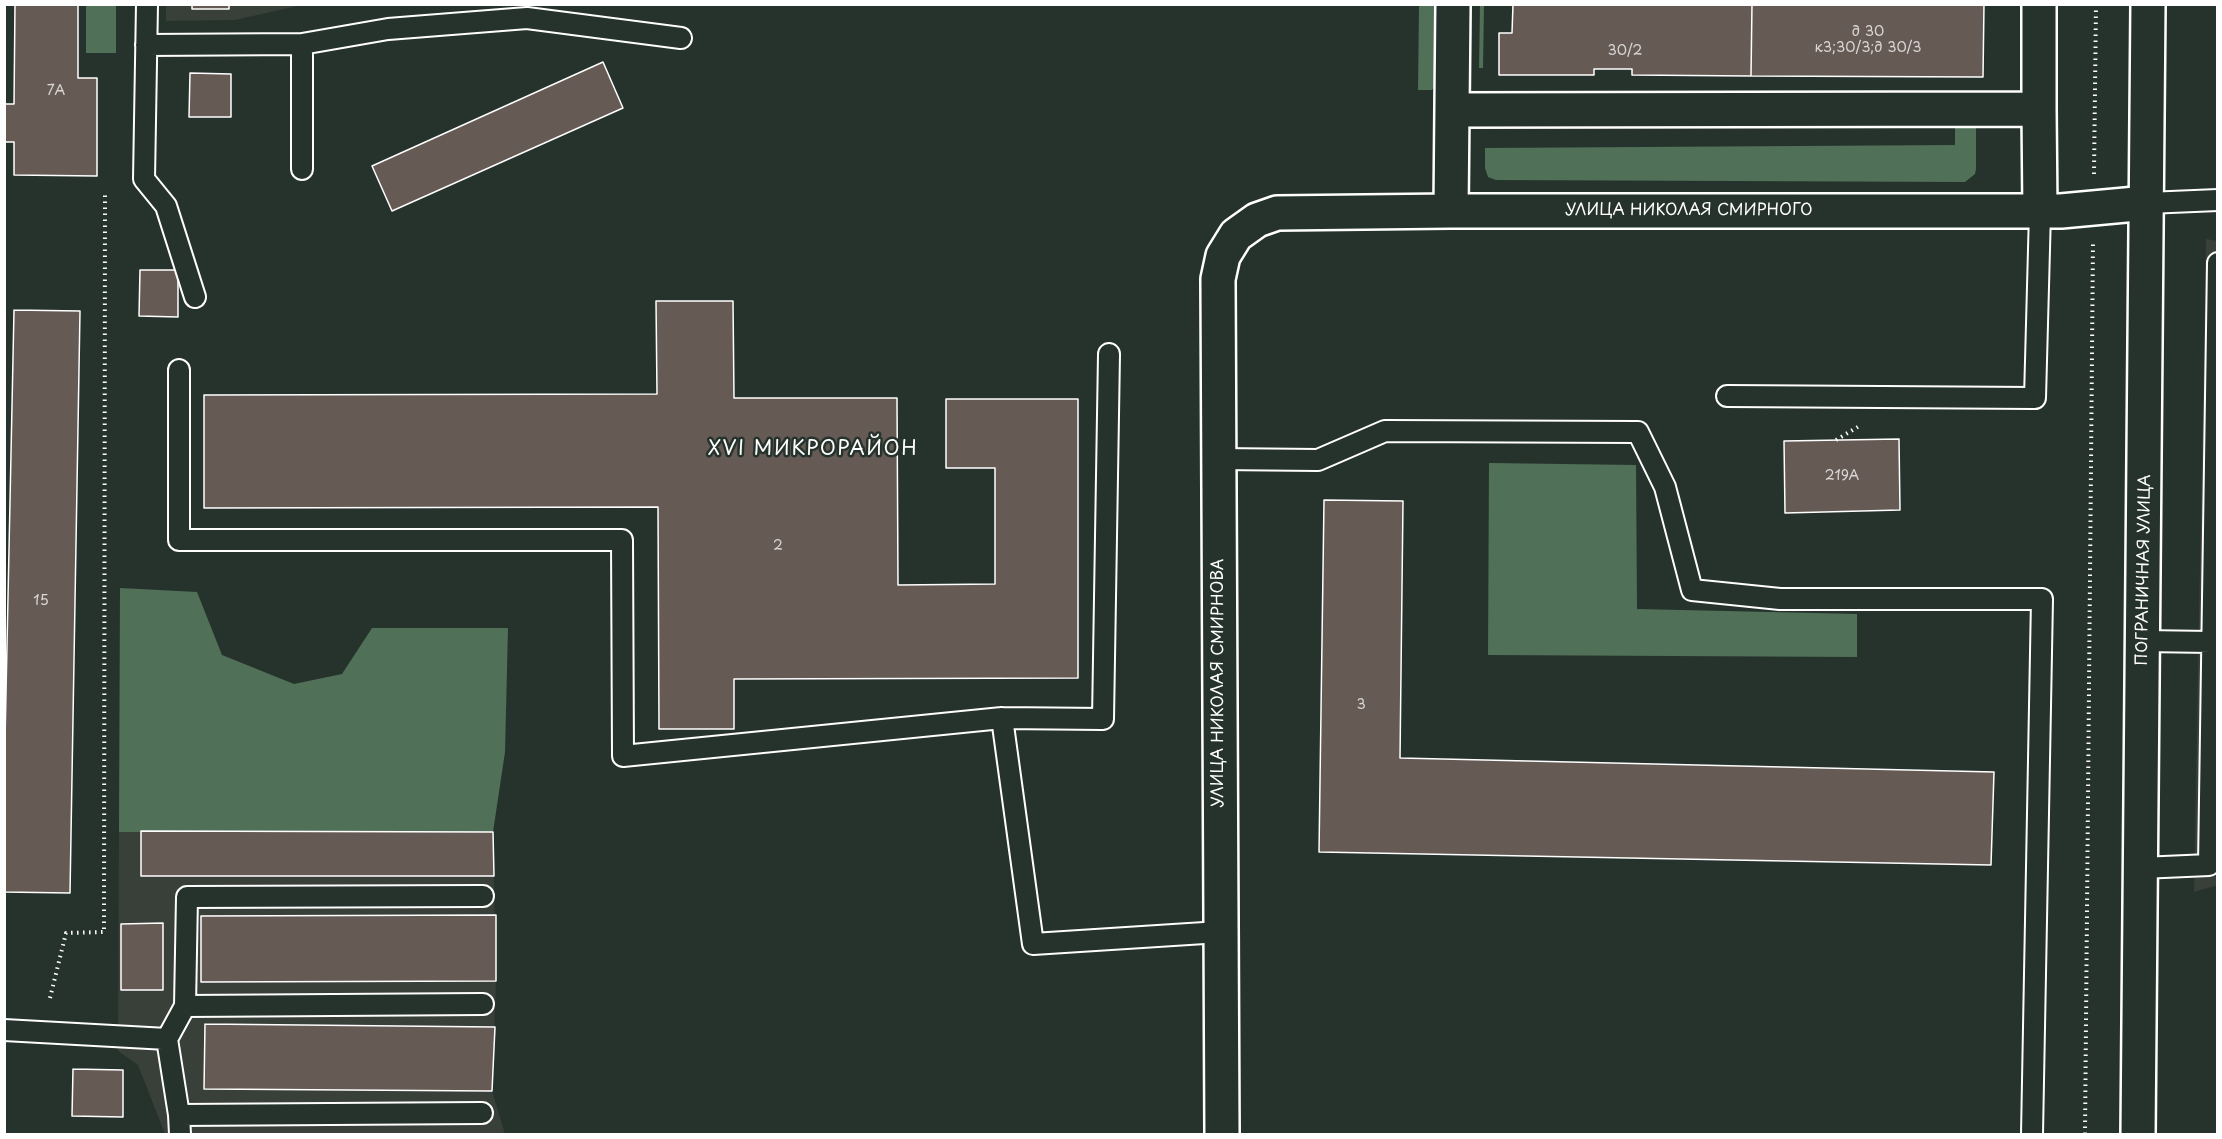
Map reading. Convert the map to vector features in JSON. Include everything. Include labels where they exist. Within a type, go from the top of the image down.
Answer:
[{"type":"street","points":[[1451,211],[1453,4]]},
{"type":"street","points":[[2039,4],[2040,212]]},
{"type":"street","name":"ПОГРАНИЧНАЯ УЛИЦА","points":[[2138,1134],[2148,4]]},
{"type":"street","points":[[1452,110],[2038,109]]},
{"type":"street","name":"УЛИЦА НИКОЛАЯ СМИРНОГО","points":[[1236,235],[1257,220],[1277,213],[2040,212],[2147,203]]},
{"type":"street","name":"УЛИЦА НИКОЛАЯ СМИРНОВА","points":[[1222,1134],[1218,279],[1223,256],[1236,235]]},
{"type":"lane","points":[[147,4],[144,179],[166,206],[195,297]]},
{"type":"lane","points":[[146,45],[302,44],[388,29],[526,18],[681,38]]},
{"type":"lane","points":[[302,44],[302,169]]},
{"type":"lane","points":[[2147,203],[2217,200]]},
{"type":"lane","points":[[1727,396],[2035,398],[2040,212]]},
{"type":"lane","points":[[2141,868],[2209,865],[2217,263]]},
{"type":"lane","points":[[179,370],[179,540],[622,540],[623,756],[1002,718],[1103,719],[1109,354]]},
{"type":"lane","points":[[1218,459],[1318,460],[1385,431],[1638,432],[1665,487],[1692,590],[1780,599],[2042,599],[2032,1134]]},
{"type":"lane","points":[[2143,640],[2211,642]]},
{"type":"lane","points":[[1002,718],[1034,944],[1220,932]]},
{"type":"lane","points":[[482,1113],[180,1125],[167,1039],[185,1006],[187,897],[483,896]]},
{"type":"lane","points":[[185,1006],[483,1004]]},
{"type":"lane","points":[[4,1030],[167,1039]]},
{"type":"path","points":[[2085,1134],[2096,4]]},
{"type":"path","points":[[50,998],[66,933],[104,932],[105,192]]},
{"type":"shaded area","points":[[166,5],[302,5],[235,20],[166,21]]},
{"type":"shaded area","points":[[2206,239],[2218,241],[2218,885],[2194,892]]},
{"type":"shaded area","points":[[119,832],[493,832],[496,981],[492,1091],[505,1134],[165,1134],[138,1065],[118,1051]]},
{"type":"green space","points":[[86,5],[116,5],[116,53],[86,53]]},
{"type":"green space","points":[[1419,5],[1438,5],[1436,84],[1432,90],[1418,90]]},
{"type":"green space","points":[[1480,5],[1484,5],[1483,68],[1479,68]]},
{"type":"green space","points":[[1955,116],[1976,116],[1976,169],[1975,174],[1965,182],[1496,180],[1488,177],[1485,168],[1485,148],[1955,145]]},
{"type":"green space","points":[[1489,463],[1636,465],[1637,609],[1857,614],[1857,657],[1488,655]]},
{"type":"green space","points":[[120,588],[197,592],[222,655],[294,684],[342,674],[372,628],[508,628],[505,752],[493,832],[119,832]]},
{"type":"building","points":[[15,4],[78,4],[78,78],[97,78],[97,176],[14,175],[14,142],[4,142],[4,104],[14,104]]},
{"type":"building","points":[[192,4],[229,4],[229,9],[192,9]]},
{"type":"building","points":[[1513,4],[1752,4],[1751,76],[1632,75],[1632,69],[1594,69],[1594,75],[1499,75],[1499,33],[1512,33]]},
{"type":"building","points":[[1752,4],[1984,4],[1983,77],[1751,76]]},
{"type":"building","points":[[603,62],[623,108],[392,211],[372,166]]},
{"type":"building","points":[[190,73],[231,74],[231,117],[189,117]]},
{"type":"building","points":[[140,270],[178,270],[178,317],[139,316]]},
{"type":"building","points":[[656,301],[733,301],[734,398],[897,398],[898,585],[995,584],[995,468],[946,468],[946,399],[1078,399],[1078,678],[734,679],[734,729],[659,729],[658,507],[204,508],[204,395],[657,394]]},
{"type":"building","points":[[14,310],[80,311],[70,893],[4,892]]},
{"type":"building","points":[[1899,439],[1900,510],[1785,513],[1784,441]]},
{"type":"building","points":[[1324,500],[1403,501],[1400,758],[1994,772],[1991,865],[1319,852]]},
{"type":"building","points":[[141,831],[493,832],[494,876],[141,876]]},
{"type":"building","points":[[496,915],[496,981],[201,982],[201,916]]},
{"type":"building","points":[[163,923],[163,990],[121,990],[121,924]]},
{"type":"building","points":[[205,1024],[495,1027],[492,1091],[204,1089]]},
{"type":"building","points":[[73,1069],[123,1070],[123,1117],[72,1116]]},
{"type":"district","name":"XVI МИКРОРАЙОН","points":[[813,449]]}]
